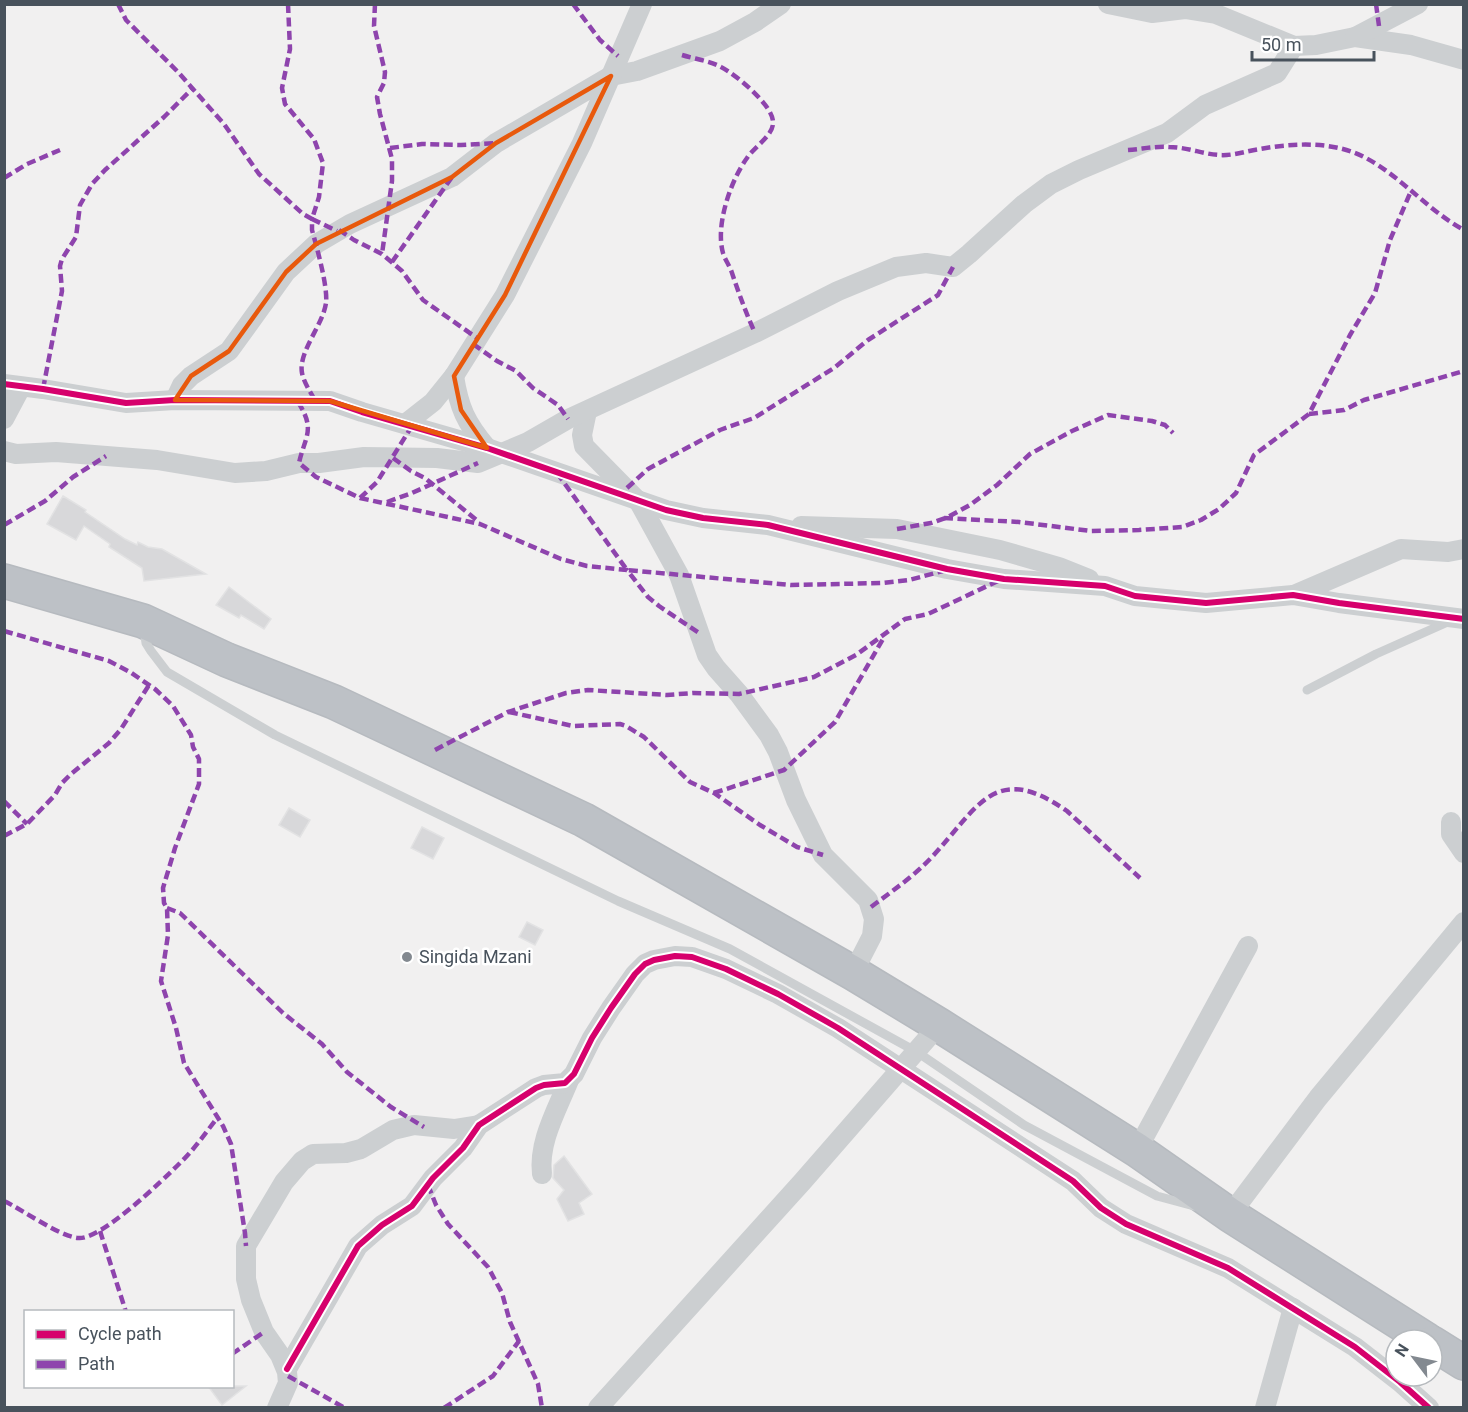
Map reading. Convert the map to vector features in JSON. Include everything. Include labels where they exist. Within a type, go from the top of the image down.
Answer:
[{"type":"highway","points":[[4,581],[143,621],[227,660],[334,702],[584,820],[853,973],[939,1025],[1137,1150],[1230,1215],[1408,1328]]},
{"type":"highway","points":[[1444,1350],[1464,1363]]},
{"type":"street","points":[[405,424],[434,402],[454,376],[505,295],[582,143],[642,4]]},
{"type":"street","points":[[176,400],[182,385],[191,376],[229,351],[286,272],[316,244],[350,224],[452,177],[496,143],[611,76],[637,71],[720,41],[755,22],[781,4]]},
{"type":"street","points":[[1108,4],[1152,12],[1185,9],[1216,14],[1294,46],[1316,45],[1355,37],[1418,4]]},
{"type":"street","points":[[1355,37],[1411,45],[1464,60]]},
{"type":"street","points":[[4,451],[16,454],[56,452],[157,460],[235,472],[266,471],[299,464],[364,458],[438,458],[478,463],[493,451],[528,442],[587,411],[838,291],[896,267],[926,264],[953,267],[1024,204],[1051,184],[1167,133],[1205,105],[1277,73],[1294,46]]},
{"type":"street","points":[[454,376],[461,410],[474,432],[493,451]]},
{"type":"street","points":[[4,418],[13,386],[43,388],[126,403],[176,400],[330,401],[594,484],[639,502],[703,518],[768,525],[897,529],[1011,553],[1059,567],[1135,596],[1206,603],[1293,595],[1461,618]]},
{"type":"street","points":[[587,411],[582,435],[584,446],[639,502],[679,575],[706,655],[740,694],[769,735],[796,800],[823,855],[863,895],[871,907],[874,919],[872,936],[853,973]]},
{"type":"street","points":[[768,525],[947,569],[1004,579],[1105,586]]},
{"type":"street","points":[[1293,595],[1401,549],[1449,552],[1464,549]]},
{"type":"street","points":[[1451,822],[1451,834],[1459,849],[1464,853]]},
{"type":"street","points":[[1230,1215],[1318,1098],[1464,922]]},
{"type":"street","points":[[1137,1150],[1248,946]]},
{"type":"street","points":[[542,1174],[540,1161],[544,1144],[569,1080],[592,1038],[635,974],[645,964],[654,960],[675,956],[692,957],[778,994],[838,1028],[917,1082],[998,1131],[1073,1181],[1101,1208],[1126,1224],[1228,1268],[1355,1347],[1429,1407]]},
{"type":"street","points":[[598,1407],[803,1181],[939,1025]]},
{"type":"street","points":[[286,1369],[358,1246],[382,1225],[412,1206],[433,1178],[463,1148],[479,1125],[536,1088],[569,1080]]},
{"type":"street","points":[[277,1407],[288,1383],[286,1369],[280,1355],[264,1332],[251,1300],[246,1279],[246,1246],[284,1182],[302,1161],[313,1154],[346,1153],[361,1149],[393,1130],[414,1125],[454,1129],[479,1125]]},
{"type":"street","points":[[1265,1407],[1293,1308]]},
{"type":"lane","points":[[1307,690],[1326,678],[1376,654],[1461,618]]},
{"type":"lane","points":[[143,621],[146,643],[167,672],[275,735],[618,901],[730,949],[917,1052],[1024,1125],[1157,1196],[1230,1215]]},
{"type":"highlighted area","points":[[611,76],[505,295],[454,376],[461,410],[487,448],[330,401],[175,400],[191,376],[229,351],[286,272],[316,244],[452,177],[496,143]]},
{"type":"building","points":[[63,496],[125,539],[137,545],[138,542],[148,547],[162,549],[206,574],[144,581],[142,568],[109,547],[110,544],[84,526],[76,540],[47,524]]},
{"type":"building","points":[[229,587],[271,619],[264,629],[241,615],[239,618],[216,605]]},
{"type":"building","points":[[289,808],[310,820],[300,837],[279,825]]},
{"type":"building","points":[[422,827],[444,838],[433,859],[411,848]]},
{"type":"building","points":[[527,922],[543,930],[535,945],[519,937]]},
{"type":"building","points":[[564,1156],[592,1194],[579,1203],[584,1214],[568,1221],[557,1199],[564,1190],[553,1178],[554,1165]]},
{"type":"building","points":[[246,1386],[222,1405],[209,1388]]},
{"type":"marked path","points":[[118,4],[126,20],[178,72],[224,124],[259,174],[303,214],[312,219],[312,230],[324,278],[326,303],[307,347],[302,373],[316,402]]},
{"type":"marked path","points":[[288,4],[290,49],[282,88],[285,104],[314,139],[323,163],[319,197],[312,219],[337,231]]},
{"type":"marked path","points":[[375,4],[374,26],[385,72],[384,83],[377,97],[392,159],[392,181],[382,254]]},
{"type":"marked path","points":[[573,4],[600,40],[618,56]]},
{"type":"marked path","points":[[1376,4],[1379,26]]},
{"type":"marked path","points":[[682,55],[721,67],[744,83],[767,107],[773,122],[770,132],[750,154],[735,178],[726,203],[721,229],[723,253],[755,333]]},
{"type":"marked path","points":[[43,389],[62,291],[60,266],[76,237],[80,205],[92,184],[105,170],[192,89]]},
{"type":"marked path","points":[[390,148],[422,144],[496,143]]},
{"type":"marked path","points":[[1128,150],[1175,147],[1224,155],[1286,145],[1339,148],[1364,157],[1377,165],[1438,213],[1464,230]]},
{"type":"marked path","points":[[4,178],[27,164],[60,150]]},
{"type":"marked path","points":[[392,262],[452,177]]},
{"type":"marked path","points":[[944,518],[1019,522],[1091,531],[1139,530],[1182,527],[1201,520],[1219,509],[1236,493],[1254,455],[1309,414],[1350,335],[1375,293],[1390,240],[1411,191]]},
{"type":"marked path","points":[[339,230],[382,254],[402,271],[423,300],[477,338]]},
{"type":"marked path","points":[[627,488],[648,469],[720,430],[754,418],[834,368],[868,340],[938,295],[953,267]]},
{"type":"marked path","points":[[473,344],[516,371],[533,388],[558,405],[568,419]]},
{"type":"marked path","points":[[1309,414],[1344,410],[1364,400],[1464,371]]},
{"type":"marked path","points":[[298,402],[308,426],[299,463],[316,477],[360,498],[480,524],[561,559],[587,566],[627,570],[648,597],[699,633]]},
{"type":"marked path","points":[[897,529],[931,523],[948,517],[970,505],[997,485],[1030,454],[1108,415],[1152,421],[1165,425],[1173,433]]},
{"type":"marked path","points":[[360,498],[377,482],[412,426]]},
{"type":"marked path","points":[[4,525],[45,501],[73,477],[106,456]]},
{"type":"marked path","points":[[393,458],[425,478],[479,522]]},
{"type":"marked path","points":[[387,502],[478,463]]},
{"type":"marked path","points":[[557,473],[627,570],[791,585],[882,583],[909,580],[943,571]]},
{"type":"marked path","points":[[435,750],[508,712],[566,693],[588,690],[667,695],[739,694],[814,677],[856,655],[905,619],[928,614],[1000,580]]},
{"type":"marked path","points":[[4,631],[109,661],[130,672],[155,689],[173,706],[191,735],[193,747],[199,759],[199,784],[163,888],[164,903],[167,908],[168,935],[161,981],[184,1063],[223,1126],[231,1144],[246,1246]]},
{"type":"marked path","points":[[714,793],[784,770],[835,722],[883,639]]},
{"type":"marked path","points":[[4,836],[27,824],[55,795],[71,774],[109,743],[121,729],[149,685]]},
{"type":"marked path","points":[[509,712],[573,726],[620,724],[626,726],[644,737],[690,782],[714,793],[797,847],[823,855]]},
{"type":"marked path","points":[[871,907],[924,865],[975,808],[989,797],[1004,790],[1022,790],[1042,796],[1067,811],[1140,878]]},
{"type":"marked path","points":[[4,801],[27,824]]},
{"type":"marked path","points":[[167,908],[180,913],[283,1013],[322,1044],[347,1072],[391,1107],[424,1127]]},
{"type":"marked path","points":[[4,1201],[61,1233],[78,1238],[88,1236],[115,1220],[160,1182],[190,1152],[218,1117]]},
{"type":"marked path","points":[[428,1185],[436,1205],[448,1224],[488,1267],[502,1293],[510,1322],[538,1384],[542,1408]]},
{"type":"marked path","points":[[100,1231],[125,1310]]},
{"type":"marked path","points":[[234,1353],[264,1332]]},
{"type":"marked path","points":[[444,1408],[493,1376],[519,1341]]},
{"type":"marked path","points":[[288,1376],[345,1408]]},
{"type":"cycle path","points":[[4,384],[126,403],[175,400],[330,401],[487,448],[666,510],[703,518],[768,525],[947,569],[1004,579],[1105,586],[1135,596],[1206,603],[1293,595],[1464,619]]},
{"type":"cycle path","points":[[287,1369],[358,1246],[382,1225],[412,1206],[433,1178],[463,1148],[479,1125],[536,1088],[565,1083],[574,1074],[592,1038],[635,974],[645,964],[675,956],[692,957],[726,969],[778,994],[838,1028],[1073,1181],[1101,1208],[1126,1224],[1228,1268],[1355,1347],[1429,1408]]},
{"type":"place","name":"Singida Mzani","points":[[407,957]]}]
